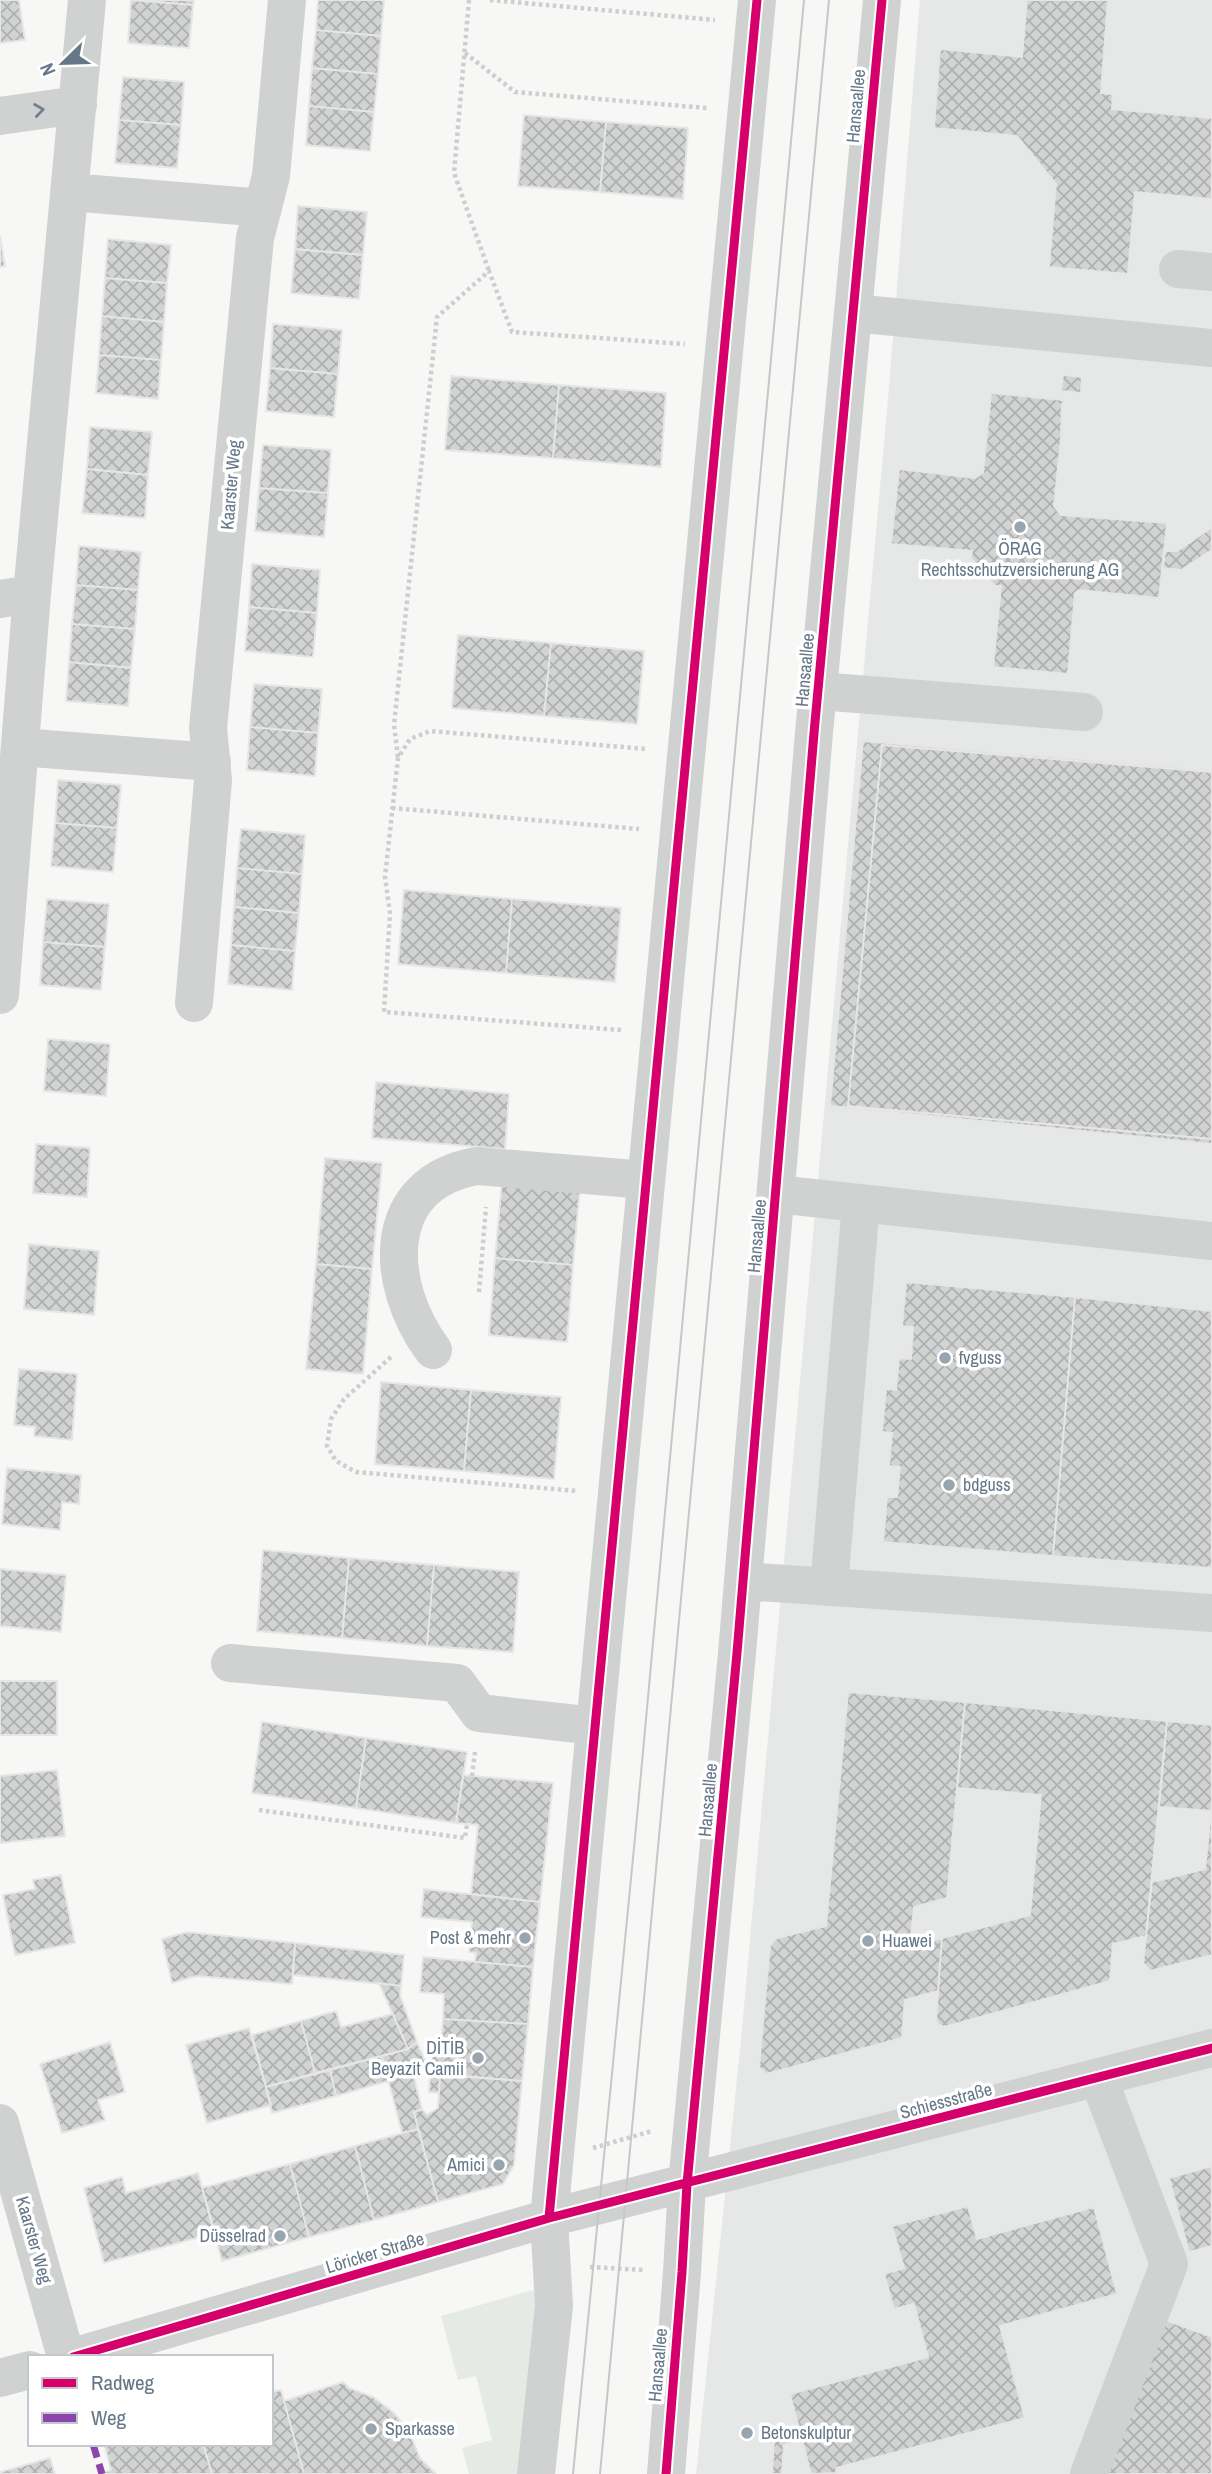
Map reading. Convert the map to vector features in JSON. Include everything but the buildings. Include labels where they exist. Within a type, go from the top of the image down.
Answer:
[{"type":"street","points":[[0,996],[20,747],[16,597],[70,192],[87,0]]},
{"type":"street","name":"Kaarster Weg","points":[[194,1003],[214,780],[208,728],[210,701],[255,238],[271,176],[287,0]]},
{"type":"street","name":"Hansaallee","points":[[666,2474],[687,2184],[743,1581],[819,691],[882,0]]},
{"type":"street","points":[[536,2474],[554,2306],[549,2218],[755,12]]},
{"type":"street","points":[[0,116],[78,105]]},
{"type":"street","points":[[70,192],[263,208]]},
{"type":"street","points":[[853,313],[1212,348]]},
{"type":"street","points":[[819,691],[1084,712]]},
{"type":"street","points":[[20,747],[212,762]]},
{"type":"street","points":[[427,1342],[404,1293],[399,1272],[402,1227],[419,1194],[434,1181],[458,1170],[477,1166],[646,1180]]},
{"type":"street","points":[[776,1194],[1212,1241]]},
{"type":"street","points":[[829,1587],[861,1203]]},
{"type":"street","points":[[743,1581],[1212,1613]]},
{"type":"street","points":[[230,1663],[457,1683],[479,1713],[595,1726]]},
{"type":"street","name":"Schiessstraße","points":[[687,2184],[1212,2048]]},
{"type":"street","points":[[1089,2474],[1169,2264],[1098,2077]]},
{"type":"street","name":"Kaarster Weg","points":[[0,2123],[65,2355]]},
{"type":"street","name":"Löricker Straße","points":[[81,2355],[549,2218],[687,2184]]},
{"type":"street","points":[[0,2378],[28,2371]]},
{"type":"path","points":[[469,0],[454,173],[512,332],[724,346]]},
{"type":"path","points":[[490,0],[755,12]]},
{"type":"path","points":[[465,53],[515,92],[746,111]]},
{"type":"path","points":[[489,271],[437,317],[394,725],[398,758],[385,877],[390,913],[384,1012],[660,1033]]},
{"type":"path","points":[[398,758],[410,739],[430,731],[686,752]]},
{"type":"path","points":[[392,808],[678,832]]},
{"type":"path","points":[[479,1292],[490,1167]]},
{"type":"path","points":[[427,1342],[382,1364],[344,1399],[331,1419],[327,1446],[336,1461],[356,1472],[617,1495]]},
{"type":"path","points":[[259,1810],[466,1838],[467,1824]]},
{"type":"path","points":[[555,2160],[693,2119]]},
{"type":"path","points":[[552,2261],[575,2267],[682,2272]]},
{"type":"shaded area","points":[[920,0],[1212,0],[1212,2474],[696,2474],[741,2040],[889,387]]},
{"type":"shaded area","points":[[533,2290],[543,2316],[522,2474],[469,2474],[462,2448],[492,2440],[476,2376],[458,2380],[441,2316]]},
{"type":"tram line","points":[[573,2474],[637,1817],[804,0]]},
{"type":"tram line","points":[[600,2474],[829,0]]},
{"type":"marked path","points":[[94,2446],[102,2474]]},
{"type":"cycle path","points":[[549,2218],[757,0]]},
{"type":"cycle path","points":[[666,2474],[687,2184],[737,1653],[814,733],[882,0]]},
{"type":"cycle path","points":[[80,2355],[549,2218],[1212,2048]]},
{"type":"place","name":"ÖRAG Rechtsschutzversicherung AG","points":[[1020,527]]},
{"type":"place","name":"fvguss","points":[[945,1358]]},
{"type":"place","name":"bdguss","points":[[949,1485]]},
{"type":"place","name":"Post & mehr","points":[[525,1938]]},
{"type":"place","name":"Huawei","points":[[868,1941]]},
{"type":"place","name":"DİTİB Beyazit Camii","points":[[478,2058]]},
{"type":"place","name":"Amici","points":[[499,2165]]},
{"type":"place","name":"Düsselrad","points":[[280,2236]]},
{"type":"place","name":"Sparkasse","points":[[371,2429]]},
{"type":"place","name":"Betonskulptur","points":[[747,2433]]}]
